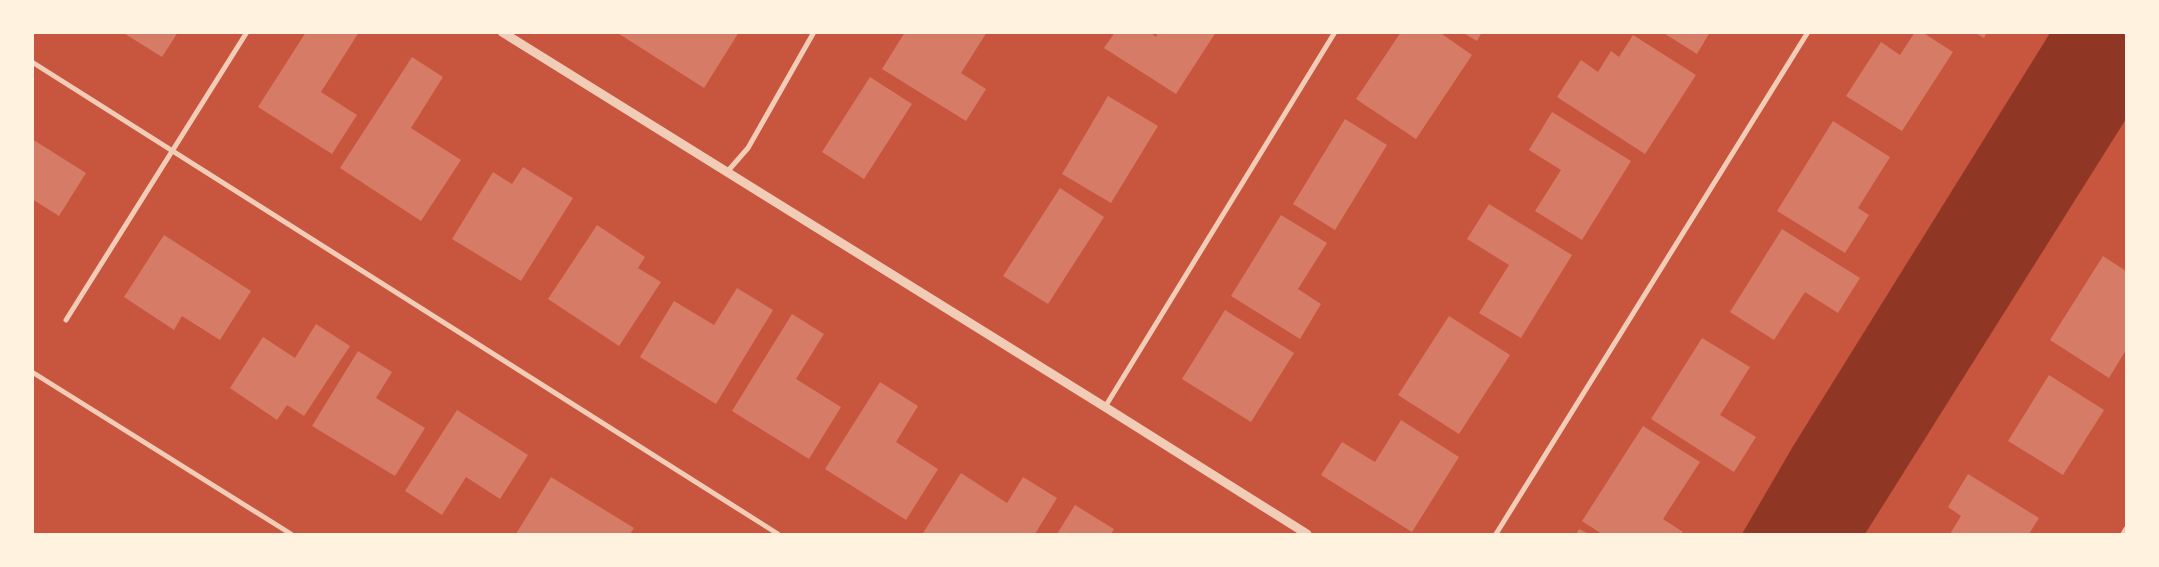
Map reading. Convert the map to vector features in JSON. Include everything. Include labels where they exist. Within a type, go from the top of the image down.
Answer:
[{"type":"street","points":[[66,320],[246,32]]},
{"type":"street","points":[[502,32],[1307,534]]},
{"type":"street","points":[[727,172],[748,148],[814,32]]},
{"type":"street","points":[[1105,407],[1335,32]]},
{"type":"street","points":[[1496,534],[1808,32]]},
{"type":"street","points":[[32,62],[173,149],[778,534]]},
{"type":"street","points":[[32,372],[291,534]]},
{"type":"street","points":[[2123,534],[2126,529]]},
{"type":"shaded area","points":[[2050,33],[2126,33],[2126,119],[1865,534],[1742,534],[1792,448]]},
{"type":"building","points":[[122,32],[178,32],[162,57]]},
{"type":"building","points":[[306,32],[359,32],[321,92],[357,115],[332,154],[258,107]]},
{"type":"building","points":[[616,32],[739,32],[704,88]]},
{"type":"building","points":[[905,32],[987,32],[961,73],[986,89],[966,121],[882,69]]},
{"type":"building","points":[[1115,32],[1149,32],[1156,37],[1158,32],[1216,32],[1176,94],[1104,48]]},
{"type":"building","points":[[1401,32],[1439,32],[1472,55],[1416,139],[1356,99]]},
{"type":"building","points":[[1462,32],[1482,32],[1477,41]]},
{"type":"building","points":[[1662,32],[1710,32],[1697,54]]},
{"type":"building","points":[[1915,32],[1922,32],[1953,52],[1902,131],[1846,96],[1881,42],[1900,55]]},
{"type":"building","points":[[1974,32],[1987,32],[1984,38]]},
{"type":"building","points":[[1633,35],[1696,75],[1645,154],[1557,97],[1581,60],[1598,72],[1611,51],[1619,57]]},
{"type":"building","points":[[412,57],[443,77],[411,128],[461,160],[421,221],[340,168]]},
{"type":"building","points":[[870,77],[912,104],[864,179],[822,152]]},
{"type":"building","points":[[1108,96],[1158,126],[1111,203],[1062,174]]},
{"type":"building","points":[[1552,112],[1631,161],[1582,240],[1535,211],[1561,170],[1529,150]]},
{"type":"building","points":[[1345,119],[1387,145],[1335,230],[1293,204]]},
{"type":"building","points":[[1833,121],[1890,157],[1858,208],[1869,215],[1845,253],[1777,211]]},
{"type":"building","points":[[32,139],[86,173],[59,216],[32,199]]},
{"type":"building","points":[[523,167],[573,198],[521,281],[452,239],[493,172],[512,184]]},
{"type":"building","points":[[1060,188],[1104,217],[1048,304],[1003,276]]},
{"type":"building","points":[[1489,204],[1572,255],[1521,338],[1479,313],[1509,265],[1467,239]]},
{"type":"building","points":[[1281,215],[1327,243],[1298,289],[1321,304],[1300,339],[1231,296]]},
{"type":"building","points":[[597,225],[645,257],[638,268],[661,282],[619,346],[548,299]]},
{"type":"building","points":[[1782,229],[1860,278],[1838,313],[1805,292],[1774,340],[1730,312]]},
{"type":"building","points":[[164,235],[251,291],[220,340],[182,316],[174,330],[124,297]]},
{"type":"building","points":[[2103,256],[2126,271],[2126,350],[2109,378],[2050,340]]},
{"type":"building","points":[[737,288],[773,310],[716,404],[640,357],[674,301],[714,325]]},
{"type":"building","points":[[1225,310],[1294,353],[1251,422],[1182,379]]},
{"type":"building","points":[[792,314],[824,334],[796,379],[841,407],[809,459],[732,411]]},
{"type":"building","points":[[1449,316],[1510,355],[1459,434],[1398,395]]},
{"type":"building","points":[[316,324],[350,346],[304,416],[287,405],[277,420],[230,388],[263,337],[295,358]]},
{"type":"building","points":[[1702,338],[1750,367],[1720,415],[1756,437],[1734,472],[1651,419]]},
{"type":"building","points":[[358,351],[392,372],[376,398],[425,428],[395,476],[312,426]]},
{"type":"building","points":[[2049,375],[2104,410],[2063,475],[2008,441]]},
{"type":"building","points":[[880,382],[918,406],[896,442],[938,469],[906,520],[825,469]]},
{"type":"building","points":[[457,410],[528,455],[500,499],[466,477],[442,515],[405,491]]},
{"type":"building","points":[[1401,420],[1459,457],[1412,532],[1321,475],[1342,442],[1375,462]]},
{"type":"building","points":[[1643,426],[1700,462],[1663,519],[1683,532],[1681,534],[1602,534],[1582,521]]},
{"type":"building","points":[[961,473],[1007,503],[1023,477],[1057,498],[1035,534],[923,533]]},
{"type":"building","points":[[1968,474],[2039,518],[2029,534],[1950,534],[1961,516],[1948,507]]},
{"type":"building","points":[[551,477],[634,528],[630,534],[516,534]]},
{"type":"building","points":[[1075,505],[1114,529],[1111,534],[1057,534]]},
{"type":"building","points":[[1579,529],[1589,534],[1576,534]]}]
